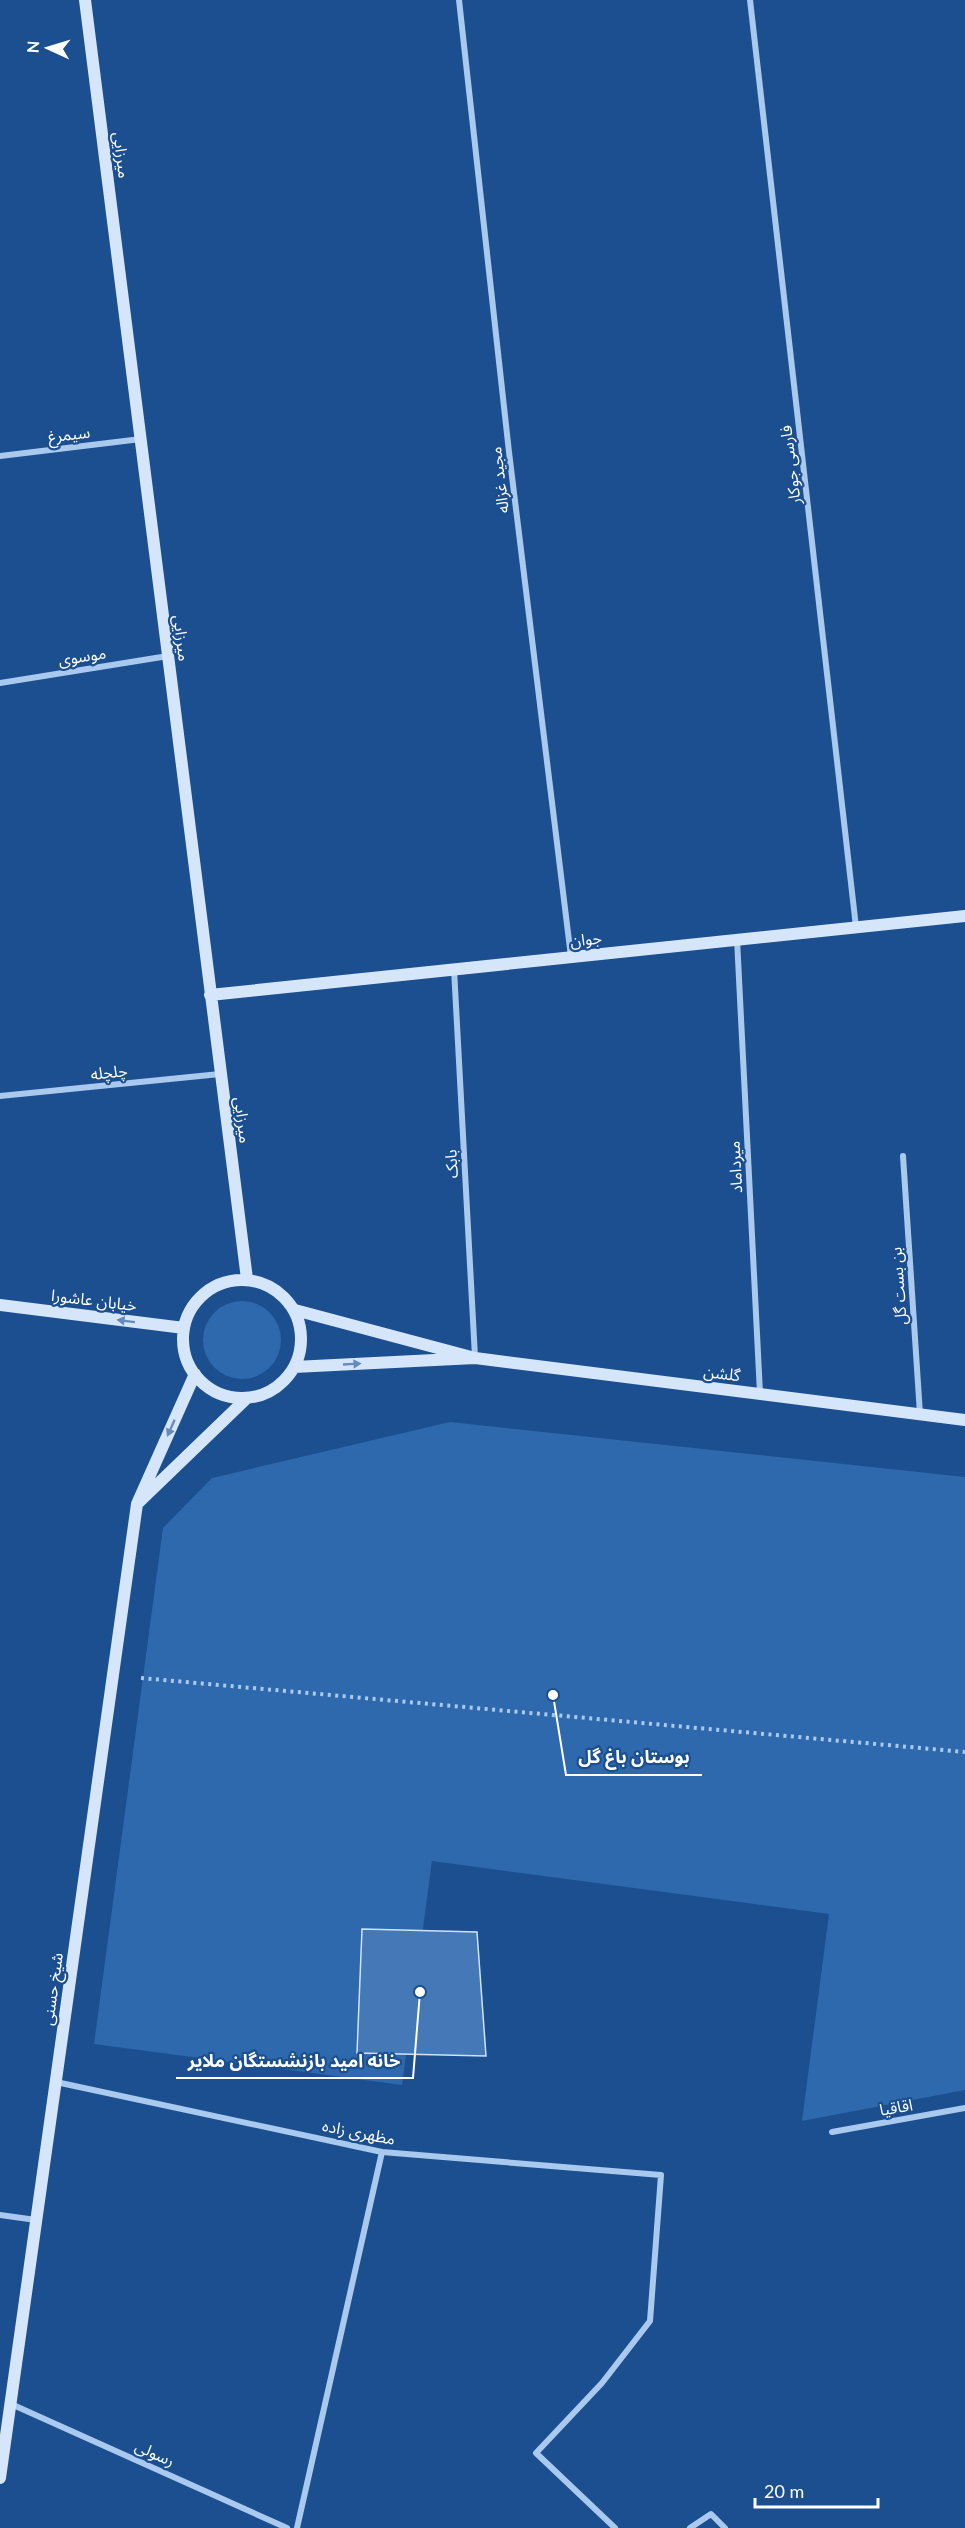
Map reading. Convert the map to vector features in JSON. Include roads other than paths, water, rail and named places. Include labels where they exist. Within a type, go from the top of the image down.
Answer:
[{"type":"street","name":"میرزایی","points":[[86,0],[247,1279]]},
{"type":"street","name":"مجید غزاله","points":[[459,0],[509,452],[571,957]]},
{"type":"street","name":"فارسی جوکار","points":[[750,0],[856,927]]},
{"type":"street","name":"سیمرغ","points":[[0,456],[141,439]]},
{"type":"street","name":"موسوی","points":[[0,683],[168,656]]},
{"type":"street","name":"جوان","points":[[210,995],[965,916]]},
{"type":"street","name":"میرداماد","points":[[737,939],[760,1394]]},
{"type":"street","name":"بابک","points":[[454,969],[475,1358]]},
{"type":"street","name":"چلچله","points":[[0,1096],[220,1074]]},
{"type":"street","name":"بن بست گل","points":[[903,1156],[921,1414]]},
{"type":"street","points":[[247,1279],[266,1284],[282,1295],[295,1310],[302,1339],[300,1353],[294,1367],[282,1383],[266,1394],[247,1398],[227,1396],[209,1388],[195,1374],[187,1360],[183,1344],[184,1328],[189,1312],[199,1298],[213,1287],[229,1281],[247,1279]]},
{"type":"street","name":"خیابان عاشورا","points":[[0,1305],[184,1328]]},
{"type":"street","points":[[295,1310],[475,1358]]},
{"type":"street","name":"گلشن","points":[[475,1358],[965,1420]]},
{"type":"street","points":[[294,1367],[475,1358]]},
{"type":"street","name":"شیخ حسنی","points":[[0,2478],[137,1504],[195,1374]]},
{"type":"street","points":[[137,1504],[247,1398]]},
{"type":"street","name":"مظهری زاده","points":[[56,2082],[382,2152],[661,2175],[650,2321],[602,2383],[536,2453],[615,2528]]},
{"type":"street","name":"اقاقیا","points":[[832,2132],[965,2108]]},
{"type":"street","points":[[297,2528],[382,2152]]},
{"type":"street","points":[[0,2215],[36,2220]]},
{"type":"street","name":"رسولی","points":[[11,2404],[287,2528]]},
{"type":"street","points":[[690,2528],[711,2514],[725,2528]]},
{"type":"place","name":"بوستان باغ گل","points":[[553,1695]]},
{"type":"place","name":"خانه امید بازنشستگان ملایر","points":[[420,1992]]}]
